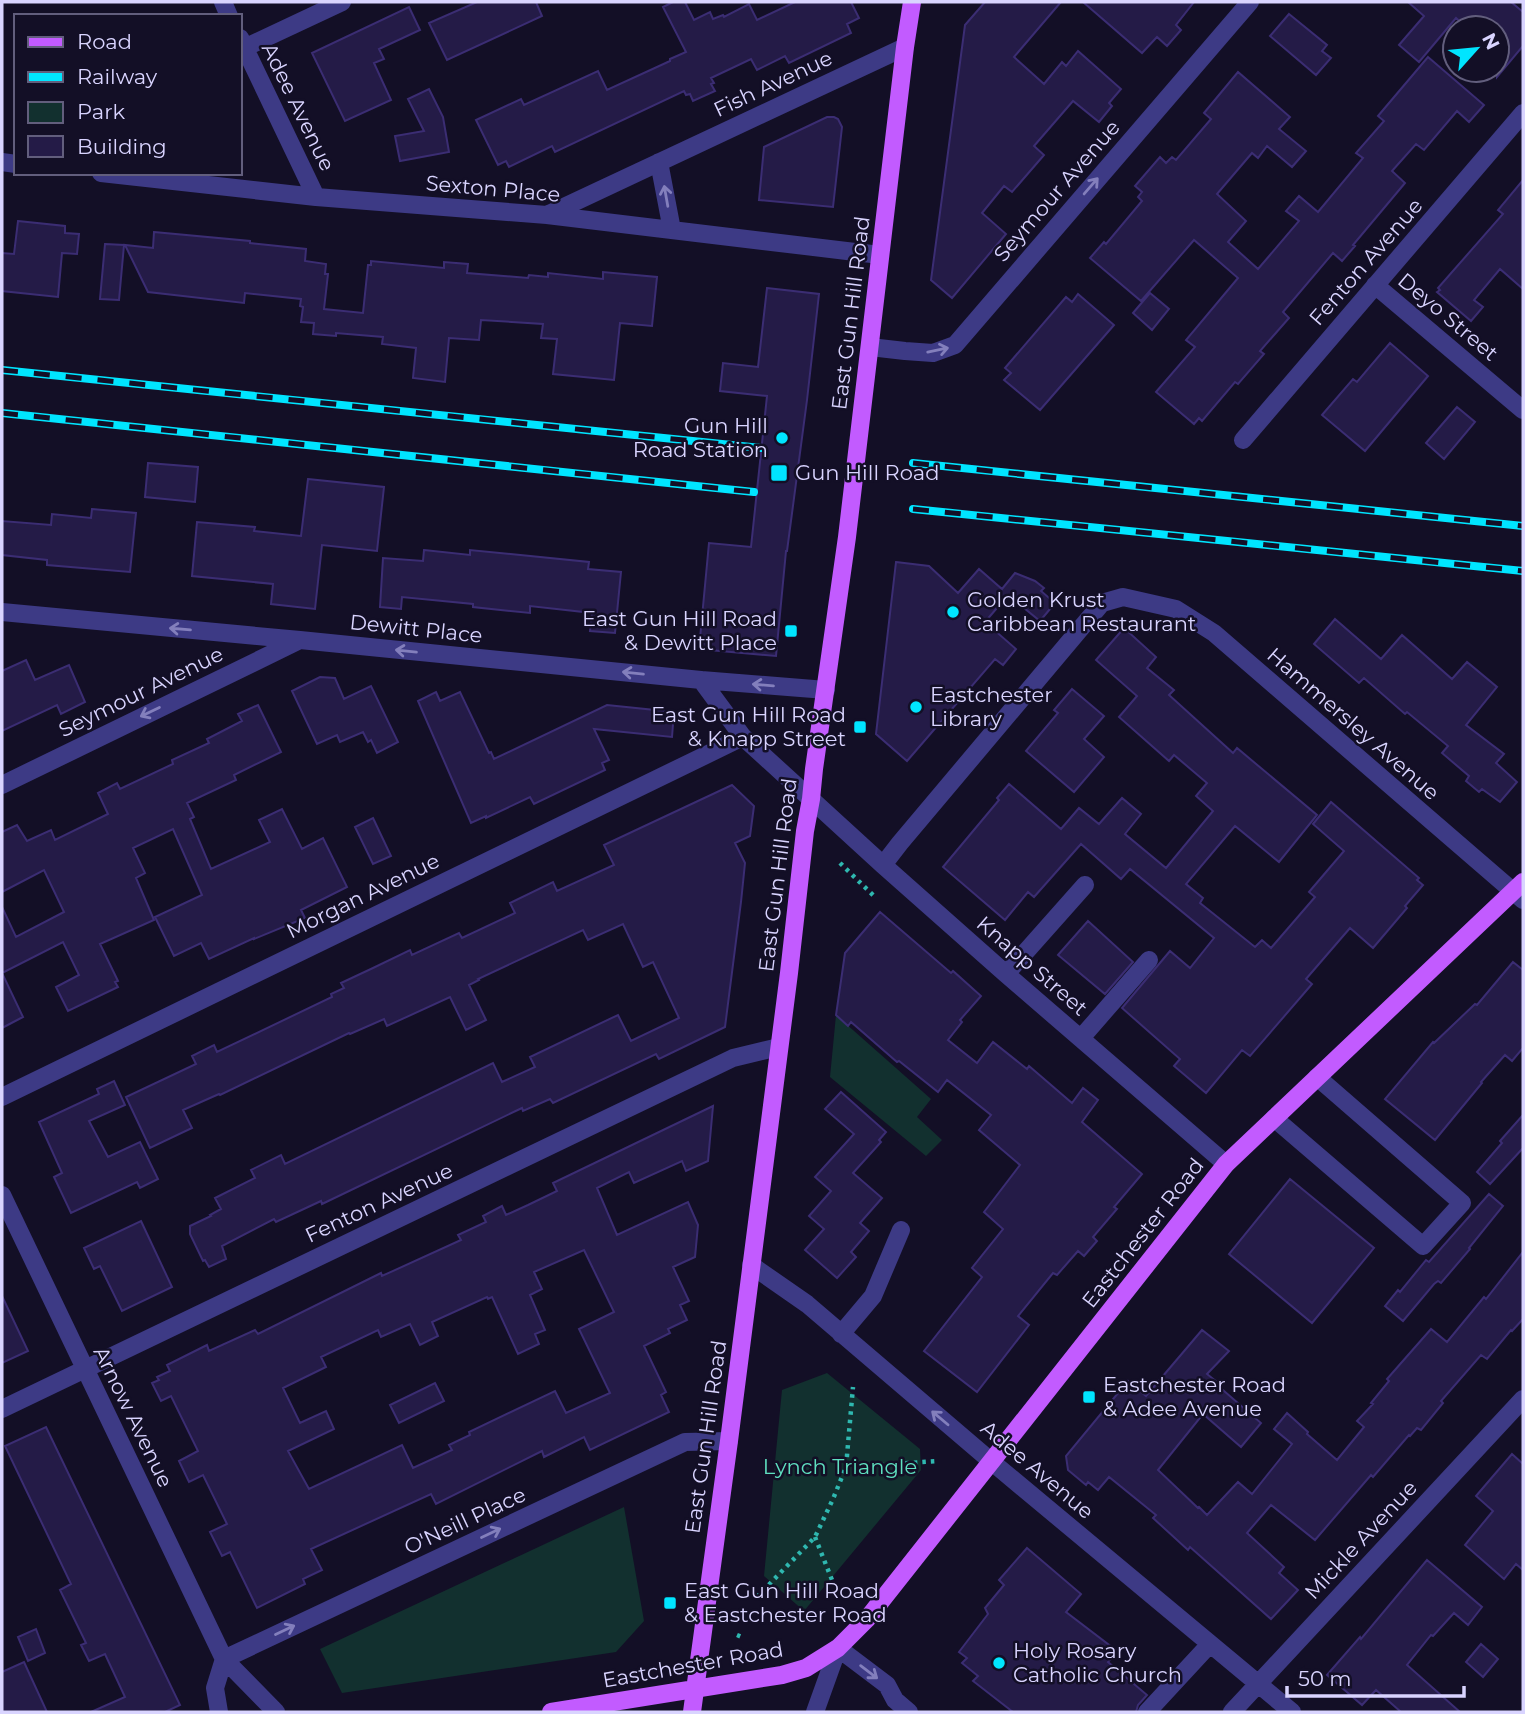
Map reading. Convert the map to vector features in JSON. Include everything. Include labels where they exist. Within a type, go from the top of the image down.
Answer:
[{"type":"main road","name":"East Gun Hill Road","points":[[692,1712],[729,1441],[805,831],[826,690],[912,2]]},
{"type":"main road","name":"Eastchester Road","points":[[551,1712],[782,1675],[806,1668],[838,1648],[867,1619],[1226,1164],[1520,891]]},
{"type":"street","points":[[242,45],[342,2]]},
{"type":"street","name":"Seymour Avenue","points":[[870,347],[933,353],[955,345],[1250,2]]},
{"type":"street","name":"Adee Avenue","points":[[242,47],[316,197]]},
{"type":"street","name":"Fish Avenue","points":[[547,215],[905,47]]},
{"type":"street","name":"Fenton Avenue","points":[[1243,440],[1523,113]]},
{"type":"street","points":[[659,162],[672,230]]},
{"type":"street","name":"Sexton Place","points":[[146,176],[316,197],[547,215],[880,255]]},
{"type":"street","name":"Deyo Street","points":[[1375,285],[1523,411]]},
{"type":"street","name":"Hammersley Avenue","points":[[883,865],[1102,603],[1123,597],[1176,609],[1214,633],[1520,891]]},
{"type":"street","name":"Dewitt Place","points":[[2,612],[826,690]]},
{"type":"street","name":"Seymour Avenue","points":[[2,785],[300,640]]},
{"type":"street","points":[[701,680],[743,737],[811,799]]},
{"type":"street","name":"Morgan Avenue","points":[[2,1097],[743,737]]},
{"type":"street","name":"Knapp Street","points":[[811,799],[1006,974],[1226,1164]]},
{"type":"street","points":[[1006,974],[1085,885]]},
{"type":"street","points":[[1081,1038],[1149,960]]},
{"type":"street","name":"Fenton Avenue","points":[[2,1409],[733,1058],[779,1046]]},
{"type":"street","points":[[1274,1118],[1423,1246],[1462,1203],[1317,1077]]},
{"type":"street","name":"Arnow Avenue","points":[[2,1195],[224,1660],[276,1712]]},
{"type":"street","points":[[841,1334],[873,1296],[901,1230]]},
{"type":"street","name":"Adee Avenue","points":[[751,1265],[807,1304],[1292,1712]]},
{"type":"street","name":"Mickle Avenue","points":[[1232,1712],[1523,1399]]},
{"type":"street","name":"O'Neill Place","points":[[224,1660],[685,1442],[729,1441]]},
{"type":"street","points":[[1147,1712],[1210,1644]]},
{"type":"street","points":[[838,1648],[887,1685],[889,1706],[909,1712]]},
{"type":"street","name":"Eastchester Road","points":[[815,1712],[838,1648]]},
{"type":"street","points":[[219,1712],[215,1688],[224,1660]]},
{"type":"path","points":[[845,868],[847,856]]},
{"type":"path","points":[[840,863],[875,897]]},
{"type":"path","points":[[757,1597],[815,1537],[846,1467],[853,1387]]},
{"type":"path","points":[[846,1467],[939,1461]]},
{"type":"path","points":[[815,1537],[834,1585]]},
{"type":"path","points":[[737,1635],[744,1638]]},
{"type":"green space","points":[[836,1015],[931,1099],[917,1117],[942,1140],[926,1156],[830,1077]]},
{"type":"green space","name":"Lynch Triangle","points":[[827,1373],[920,1449],[921,1470],[804,1611],[764,1576],[782,1390]]},
{"type":"green space","points":[[624,1507],[644,1621],[616,1652],[342,1693],[320,1649]]},
{"type":"building","points":[[477,2],[536,2],[542,16],[447,60],[429,23]]},
{"type":"building","points":[[673,2],[685,2],[694,20],[710,12],[713,19],[723,15],[724,17],[749,4],[757,20],[795,2],[851,2],[859,18],[847,24],[851,33],[789,63],[785,56],[757,70],[751,59],[711,78],[715,91],[693,101],[690,94],[686,95],[684,91],[555,152],[552,146],[509,167],[506,161],[498,165],[476,120],[521,99],[524,105],[598,71],[607,90],[686,52],[663,7]]},
{"type":"building","points":[[985,2],[1061,2],[1014,57],[1044,84],[1062,62],[1066,66],[1078,51],[1121,89],[1109,103],[1112,106],[1099,122],[1073,101],[1034,146],[1044,155],[1012,192],[1004,186],[982,213],[1006,234],[952,298],[931,280],[965,25]]},
{"type":"building","points":[[1083,2],[1194,2],[1176,25],[1181,30],[1167,46],[1157,37],[1142,53]]},
{"type":"building","points":[[1408,2],[1511,2],[1523,12],[1523,46],[1511,60],[1511,14],[1441,14],[1441,36],[1419,62],[1399,45],[1424,16]]},
{"type":"building","points":[[409,7],[420,30],[379,49],[384,59],[374,63],[391,100],[345,121],[312,53]]},
{"type":"building","points":[[1289,14],[1327,45],[1322,51],[1331,58],[1316,75],[1270,36]]},
{"type":"building","points":[[1428,57],[1441,68],[1441,84],[1460,84],[1484,105],[1469,122],[1457,111],[1424,150],[1416,144],[1392,171],[1405,183],[1342,261],[1333,253],[1283,312],[1289,318],[1260,351],[1264,354],[1238,384],[1235,382],[1202,421],[1199,418],[1194,424],[1156,392],[1195,347],[1186,340],[1238,278],[1194,240],[1141,301],[1090,258],[1104,242],[1106,244],[1142,201],[1138,197],[1142,192],[1135,186],[1160,157],[1166,163],[1172,157],[1176,160],[1211,119],[1204,113],[1238,72],[1290,117],[1279,129],[1306,151],[1292,167],[1267,146],[1258,158],[1252,153],[1217,194],[1246,221],[1228,242],[1258,269],[1299,221],[1286,211],[1299,196],[1318,212],[1363,158],[1356,153],[1384,121],[1378,116]]},
{"type":"building","points":[[429,89],[443,117],[449,152],[400,161],[395,136],[424,131],[408,99]]},
{"type":"building","points":[[827,117],[838,119],[842,127],[833,207],[759,200],[764,147]]},
{"type":"building","points":[[1523,180],[1523,289],[1500,269],[1474,300],[1483,307],[1471,321],[1437,292],[1440,290],[1438,288],[1503,214],[1498,210]]},
{"type":"building","points":[[18,221],[65,226],[65,233],[79,234],[77,254],[62,253],[58,297],[2,291],[2,253],[14,254]]},
{"type":"building","points":[[154,232],[306,249],[305,261],[326,264],[325,274],[328,274],[324,309],[363,313],[368,265],[371,265],[371,261],[444,268],[444,262],[468,264],[467,273],[528,278],[529,275],[548,277],[548,273],[603,279],[603,272],[657,277],[652,326],[620,323],[614,380],[553,374],[557,339],[541,338],[543,324],[481,320],[479,340],[449,338],[445,382],[413,378],[416,348],[382,344],[383,337],[313,334],[314,323],[301,322],[301,299],[245,293],[244,303],[148,292],[125,245],[153,248]]},
{"type":"building","points":[[105,244],[124,245],[119,300],[100,299]]},
{"type":"building","points":[[767,288],[819,294],[786,551],[776,656],[699,649],[709,543],[751,547],[767,396],[720,391],[723,363],[758,367]]},
{"type":"building","points":[[1150,293],[1169,309],[1152,330],[1133,313]]},
{"type":"building","points":[[1078,294],[1114,325],[1040,410],[1004,380],[1011,373],[1005,368],[1066,297],[1072,302]]},
{"type":"building","points":[[1390,343],[1428,376],[1365,451],[1322,415],[1353,379],[1357,382]]},
{"type":"building","points":[[1457,407],[1475,422],[1444,459],[1426,443]]},
{"type":"building","points":[[148,463],[198,467],[195,502],[145,497]]},
{"type":"building","points":[[308,479],[384,487],[377,551],[322,545],[315,609],[271,604],[273,584],[192,576],[197,522],[255,527],[254,531],[301,536]]},
{"type":"building","points":[[92,509],[136,513],[130,572],[47,565],[47,560],[2,555],[2,521],[51,525],[52,514],[91,518]]},
{"type":"building","points":[[424,550],[470,555],[470,550],[589,562],[588,569],[621,572],[615,633],[590,631],[592,613],[530,606],[530,613],[402,597],[401,609],[380,607],[383,558],[423,561]]},
{"type":"building","points":[[896,562],[929,566],[958,593],[979,569],[1002,589],[1015,573],[1035,581],[1044,588],[1041,591],[1055,603],[1040,621],[1008,595],[985,622],[1016,649],[1003,665],[995,659],[907,761],[876,734]]},
{"type":"building","points":[[1335,619],[1381,659],[1402,635],[1452,679],[1467,662],[1497,687],[1466,725],[1504,754],[1496,763],[1517,782],[1500,802],[1482,789],[1479,792],[1466,781],[1469,776],[1442,753],[1448,746],[1407,712],[1405,714],[1364,678],[1359,683],[1314,644]]},
{"type":"building","points":[[1124,628],[1156,657],[1147,668],[1174,690],[1169,695],[1233,753],[1237,748],[1317,815],[1279,862],[1235,826],[1186,884],[1203,898],[1200,903],[1255,947],[1262,940],[1271,948],[1315,897],[1309,892],[1344,851],[1313,824],[1331,802],[1419,878],[1417,880],[1423,885],[1373,948],[1350,928],[1306,979],[1312,984],[1250,1056],[1242,1050],[1206,1093],[1174,1066],[1180,1059],[1122,1008],[1170,951],[1190,968],[1214,938],[1130,869],[1121,879],[1081,844],[1034,897],[1028,892],[1005,920],[943,867],[999,800],[997,798],[1009,784],[1061,829],[1079,808],[1099,824],[1122,798],[1141,814],[1125,834],[1166,868],[1213,811],[1196,796],[1207,783],[1174,755],[1169,761],[1119,717],[1137,696],[1096,660]]},
{"type":"building","points":[[26,660],[35,680],[69,665],[85,702],[61,714],[57,705],[2,731],[2,671]]},
{"type":"building","points":[[320,677],[335,678],[344,699],[371,686],[398,742],[377,753],[371,740],[368,742],[363,732],[340,742],[337,735],[317,744],[292,691]]},
{"type":"building","points":[[1072,689],[1104,716],[1084,739],[1104,757],[1074,792],[1026,751],[1058,713],[1054,710]]},
{"type":"building","points":[[436,692],[440,701],[460,692],[494,759],[607,705],[674,712],[672,737],[594,729],[609,760],[602,763],[605,770],[534,804],[530,797],[471,823],[418,701]]},
{"type":"building","points":[[258,705],[281,752],[234,775],[236,780],[187,803],[194,817],[190,819],[211,869],[270,842],[259,820],[282,809],[302,849],[323,838],[347,887],[301,910],[305,918],[209,959],[201,943],[174,956],[155,917],[202,895],[173,829],[133,848],[145,873],[136,878],[154,920],[100,944],[118,981],[115,982],[118,987],[68,1011],[56,987],[79,975],[63,942],[2,973],[2,907],[16,937],[64,912],[44,870],[2,892],[2,832],[17,825],[27,841],[51,830],[55,840],[108,814],[98,793],[117,783],[120,789],[173,764],[172,760],[209,743],[207,739],[242,721],[238,714]]},
{"type":"building","points":[[732,785],[754,806],[750,836],[735,843],[745,863],[725,1027],[659,1059],[656,1054],[553,1103],[550,1099],[523,1111],[522,1108],[322,1204],[321,1201],[276,1222],[274,1219],[222,1246],[226,1259],[209,1267],[205,1260],[203,1261],[190,1234],[190,1226],[221,1209],[215,1198],[255,1178],[251,1170],[281,1155],[285,1164],[493,1063],[502,1082],[535,1067],[530,1057],[618,1015],[631,1041],[679,1018],[653,962],[643,967],[623,924],[588,940],[583,930],[469,985],[486,1020],[466,1030],[450,997],[387,1026],[384,1019],[183,1110],[192,1128],[150,1148],[126,1097],[196,1064],[192,1056],[214,1045],[217,1052],[332,997],[331,994],[344,988],[341,983],[410,950],[412,955],[459,933],[462,938],[515,913],[510,903],[553,882],[557,891],[614,865],[604,845]]},
{"type":"building","points":[[373,818],[391,856],[373,864],[355,827]]},
{"type":"building","points":[[880,912],[981,996],[960,1020],[962,1022],[948,1040],[977,1063],[993,1042],[1027,1069],[1029,1066],[1072,1103],[1083,1088],[1098,1100],[1082,1122],[1142,1174],[1114,1207],[1117,1209],[1093,1237],[1097,1241],[1084,1256],[1078,1251],[1057,1275],[1053,1273],[1018,1316],[1029,1325],[977,1392],[924,1351],[982,1277],[972,1268],[1003,1229],[984,1212],[1020,1165],[979,1130],[991,1115],[947,1080],[938,1092],[897,1062],[851,1022],[848,1026],[836,1015],[845,953]]},
{"type":"building","points":[[1088,921],[1133,962],[1105,994],[1058,955]]},
{"type":"building","points":[[1513,962],[1523,970],[1523,1048],[1512,1061],[1505,1055],[1435,1140],[1385,1099],[1433,1042],[1477,1005]]},
{"type":"building","points":[[2,973],[23,1017],[2,1028]]},
{"type":"building","points":[[114,1081],[125,1105],[89,1121],[108,1157],[140,1142],[158,1179],[140,1188],[137,1182],[71,1213],[54,1177],[62,1173],[39,1122],[99,1094],[97,1089]]},
{"type":"building","points":[[841,1092],[886,1132],[879,1140],[881,1142],[853,1173],[882,1198],[860,1223],[869,1231],[851,1252],[856,1257],[837,1278],[805,1250],[824,1229],[809,1216],[831,1191],[815,1177],[854,1134],[825,1109]]},
{"type":"building","points":[[713,1106],[708,1161],[686,1171],[682,1161],[634,1183],[629,1172],[597,1188],[617,1235],[688,1202],[698,1225],[695,1257],[673,1267],[689,1301],[680,1305],[687,1320],[668,1329],[670,1333],[644,1346],[666,1392],[661,1395],[669,1412],[590,1450],[584,1437],[544,1457],[542,1451],[436,1504],[431,1494],[311,1549],[322,1570],[303,1579],[305,1584],[257,1608],[230,1552],[222,1556],[210,1532],[227,1524],[203,1475],[189,1482],[179,1461],[198,1451],[171,1396],[161,1401],[152,1383],[159,1380],[157,1377],[170,1371],[167,1365],[207,1345],[209,1351],[255,1330],[258,1334],[381,1273],[382,1276],[461,1240],[458,1235],[486,1222],[483,1216],[502,1206],[506,1215],[557,1191],[553,1183]],"holes":[[[584,1250],[614,1312],[579,1329],[610,1393],[566,1413],[555,1391],[469,1432],[470,1435],[449,1445],[452,1450],[413,1468],[402,1445],[309,1489],[288,1451],[334,1429],[326,1411],[300,1423],[283,1388],[326,1367],[321,1357],[378,1330],[381,1337],[410,1324],[420,1345],[438,1336],[432,1322],[492,1297],[518,1354],[539,1344],[535,1334],[545,1330],[530,1295],[542,1289],[534,1272]]]},
{"type":"building","points":[[1523,1115],[1523,1148],[1490,1184],[1477,1172]]},
{"type":"building","points":[[1290,1179],[1374,1248],[1312,1323],[1229,1254]]},
{"type":"building","points":[[1489,1194],[1503,1206],[1441,1283],[1438,1281],[1434,1284],[1403,1321],[1385,1306],[1426,1260],[1429,1262]]},
{"type":"building","points":[[141,1221],[172,1287],[122,1311],[100,1266],[94,1269],[84,1248]]},
{"type":"building","points":[[1523,1252],[1523,1319],[1487,1359],[1481,1355],[1441,1401],[1443,1403],[1421,1430],[1417,1428],[1409,1435],[1315,1540],[1271,1505],[1247,1533],[1284,1567],[1279,1573],[1298,1590],[1271,1619],[1190,1547],[1188,1550],[1153,1518],[1156,1515],[1109,1477],[1098,1490],[1088,1482],[1086,1485],[1068,1470],[1066,1456],[1128,1381],[1146,1396],[1202,1330],[1229,1351],[1207,1374],[1261,1423],[1241,1447],[1203,1414],[1158,1470],[1207,1515],[1238,1482],[1252,1494],[1292,1444],[1274,1429],[1287,1413],[1337,1460],[1364,1427],[1357,1421],[1373,1404],[1371,1403],[1389,1381],[1387,1379],[1431,1329],[1447,1342]]},
{"type":"building","points":[[2,1296],[28,1351],[2,1363]]},
{"type":"building","points":[[435,1383],[444,1401],[399,1423],[390,1405]]},
{"type":"building","points":[[46,1427],[180,1705],[165,1712],[91,1712],[125,1697],[105,1654],[89,1661],[81,1645],[86,1643],[60,1590],[71,1584],[5,1446]]},
{"type":"building","points":[[1512,1454],[1523,1464],[1523,1570],[1516,1564],[1504,1579],[1465,1545],[1493,1511],[1476,1496]]},
{"type":"building","points":[[1027,1548],[1081,1594],[1066,1612],[1117,1651],[1108,1662],[1147,1695],[1138,1705],[1136,1712],[1013,1712],[973,1681],[978,1676],[962,1663],[967,1658],[959,1652],[988,1614],[985,1608],[1004,1585],[999,1580]]},
{"type":"building","points":[[1427,1560],[1482,1607],[1468,1625],[1454,1613],[1433,1636],[1431,1635],[1407,1665],[1460,1712],[1401,1712],[1376,1690],[1362,1705],[1327,1675]]},
{"type":"building","points":[[36,1629],[45,1653],[28,1661],[18,1637]]},
{"type":"building","points":[[1481,1644],[1498,1659],[1483,1677],[1466,1662]]},
{"type":"building","points":[[24,1662],[47,1712],[2,1712],[2,1672]]},
{"type":"railway","points":[[2,370],[761,448]]},
{"type":"railway","points":[[2,413],[754,492]]},
{"type":"railway","points":[[913,463],[1523,526]]},
{"type":"railway","points":[[913,509],[1523,571]]},
{"type":"place","name":"Gun Hill Road Station","points":[[782,438]]},
{"type":"place","name":"Gun Hill Road","points":[[779,473]]},
{"type":"place","name":"Golden Krust Caribbean Restaurant","points":[[953,612]]},
{"type":"place","name":"East Gun Hill Road & Dewitt Place","points":[[791,631]]},
{"type":"place","name":"Eastchester Library","points":[[916,707]]},
{"type":"place","name":"East Gun Hill Road & Knapp Street","points":[[860,727]]},
{"type":"place","name":"Eastchester Road & Adee Avenue","points":[[1089,1397]]},
{"type":"place","name":"East Gun Hill Road & Eastchester Road","points":[[670,1603]]},
{"type":"place","name":"Holy Rosary Catholic Church","points":[[999,1663]]}]
